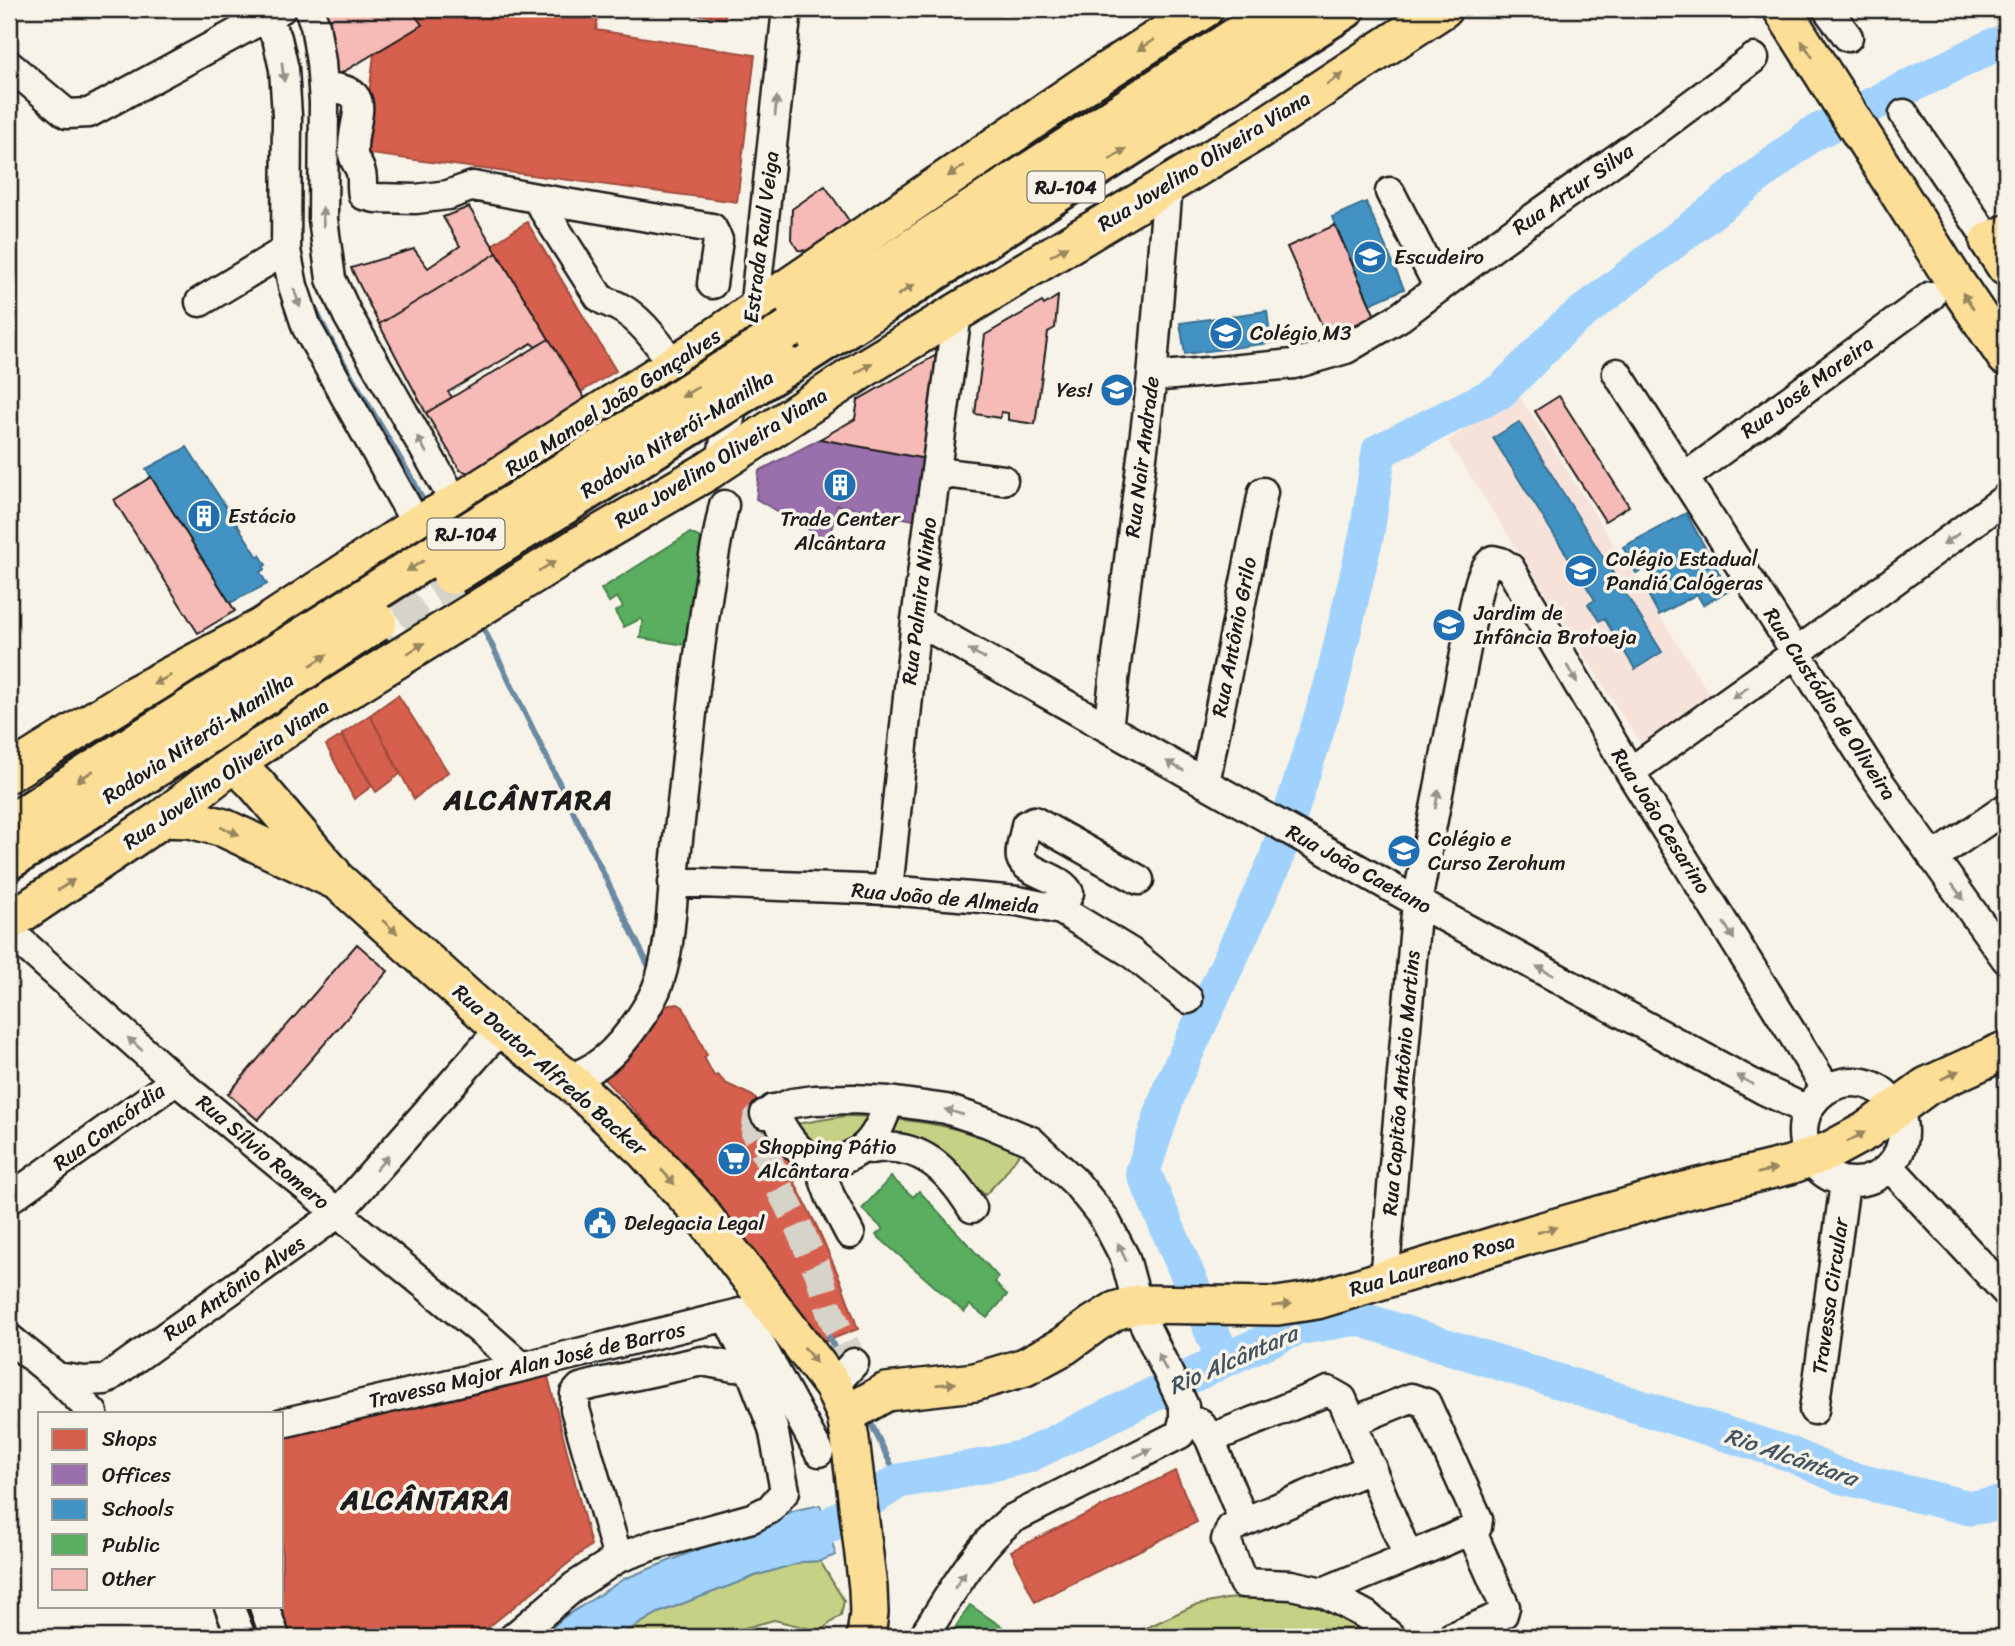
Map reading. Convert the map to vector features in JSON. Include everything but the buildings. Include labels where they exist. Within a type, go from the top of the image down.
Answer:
[{"type":"highway","name":"Rodovia Niterói-Manilha","points":[[9,825],[151,752],[391,613],[788,348],[1279,9]]},
{"type":"highway","name":"Rodovia Niterói-Manilha","points":[[788,348],[1345,9]]},
{"type":"highway","name":"Rodovia Niterói-Manilha","points":[[9,860],[151,752]]},
{"type":"main road","name":"Rua Manoel João Gonçalves","points":[[9,773],[136,694],[262,627],[673,364],[1078,89],[1204,9]]},
{"type":"main road","name":"Rua Jovelino Oliveira Viana","points":[[9,922],[163,818],[234,763],[579,546],[720,463],[868,366],[1254,133],[1443,9]]},
{"type":"main road","points":[[1782,9],[2006,357]]},
{"type":"main road","points":[[243,636],[237,656],[198,688],[194,698],[201,723],[339,882]]},
{"type":"main road","name":"Rua Doutor Alfredo Backer","points":[[163,818],[190,819],[224,828],[339,882],[501,1028],[569,1080],[645,1151],[696,1207],[747,1311],[848,1408]]},
{"type":"main road","name":"Rua Laureano Rosa","points":[[848,1408],[902,1389],[975,1382],[1025,1367],[1064,1346],[1115,1311],[1277,1306],[1317,1300],[1555,1227],[1695,1188],[1810,1160],[1866,1131],[1927,1086],[2006,1049]]},
{"type":"main road","points":[[848,1408],[868,1587],[866,1637]]},
{"type":"street","points":[[309,9],[315,25],[321,62],[323,219],[331,278],[436,515]]},
{"type":"street","name":"Estrada Raul Veiga","points":[[720,463],[754,310],[786,9]]},
{"type":"street","points":[[1827,9],[1848,37]]},
{"type":"street","points":[[9,65],[67,114],[89,113],[269,12],[284,69],[286,250],[293,286],[307,328],[436,515]]},
{"type":"street","name":"Rua Artur Silva","points":[[1152,377],[1294,364],[1346,349],[1400,317],[1754,58]]},
{"type":"street","points":[[323,87],[348,90],[359,103],[353,155],[362,174],[363,195],[416,199],[448,195],[473,186],[712,228],[718,240],[712,284]]},
{"type":"street","points":[[1904,114],[2001,248]]},
{"type":"street","name":"Rua Nair Andrade","points":[[1108,728],[1152,377],[1168,185]]},
{"type":"street","points":[[1390,192],[1439,288]]},
{"type":"street","points":[[536,198],[599,297],[608,304],[618,306],[633,318],[659,343],[673,364]]},
{"type":"street","points":[[200,302],[286,250]]},
{"type":"street","name":"Rua José Moreira","points":[[1684,478],[1931,296]]},
{"type":"street","name":"Rua Palmira Ninho","points":[[888,890],[916,620],[957,313]]},
{"type":"street","name":"Rua Custódio de Oliveira","points":[[1617,373],[1873,773],[2006,958]]},
{"type":"street","points":[[936,472],[1003,480]]},
{"type":"street","name":"Rua Antônio Grilo","points":[[1205,783],[1263,492]]},
{"type":"street","points":[[1630,772],[2006,498]]},
{"type":"street","points":[[569,1080],[614,1052],[656,989],[666,957],[709,582],[724,505]]},
{"type":"street","name":"Rua João Cesarino","points":[[1493,560],[1510,568],[1630,772],[1826,1088]]},
{"type":"street","name":"Rua Capitão Antônio Martins","points":[[1384,1280],[1417,902],[1474,607],[1483,574],[1493,560]]},
{"type":"street","name":"Rua João Caetano","points":[[916,620],[1417,902],[1763,1090],[1807,1110]]},
{"type":"street","points":[[1933,858],[2006,808]]},
{"type":"street","points":[[1061,910],[1069,893],[1066,886],[1025,864],[1020,857],[1026,825],[1034,821],[1139,880]]},
{"type":"street","name":"Rua João de Almeida","points":[[673,882],[888,890],[1018,901],[1061,910],[1130,952],[1188,999]]},
{"type":"street","name":"Rua Sílvio Romero","points":[[9,931],[176,1080],[522,1367]]},
{"type":"street","name":"Rua Antônio Alves","points":[[57,1377],[84,1381],[104,1380],[337,1214],[501,1028]]},
{"type":"street","name":"Rua Concórdia","points":[[9,1199],[176,1080]]},
{"type":"street","points":[[1844,1082],[1861,1082],[1879,1088],[1898,1108],[1904,1131],[1900,1149],[1890,1167],[1866,1181],[1845,1183],[1822,1172],[1810,1160],[1805,1150],[1802,1125],[1813,1100],[1826,1088],[1844,1082]]},
{"type":"street","points":[[850,1234],[830,1196],[820,1168],[794,1147],[769,1111],[792,1103],[815,1100],[889,1101],[946,1109],[1031,1141],[1076,1183],[1104,1217],[1147,1309],[1184,1413],[1180,1434],[1012,1519],[994,1534],[923,1637]]},
{"type":"street","points":[[820,1168],[856,1154],[866,1146],[878,1132],[889,1101]]},
{"type":"street","points":[[866,1146],[871,1149],[902,1148],[921,1154],[957,1184],[972,1208]]},
{"type":"street","points":[[1890,1167],[2006,1292]]},
{"type":"street","name":"Travessa Circular","points":[[1814,1410],[1845,1183]]},
{"type":"street","points":[[747,1311],[749,1364],[773,1428],[785,1491]]},
{"type":"street","points":[[514,1637],[575,1586],[618,1558],[654,1545],[752,1518],[770,1509],[848,1408],[747,1311]]},
{"type":"street","name":"Travessa Major Alan José de Barros","points":[[284,1423],[747,1311]]},
{"type":"street","points":[[9,1338],[57,1377],[92,1412]]},
{"type":"street","points":[[618,1558],[575,1409],[575,1394],[580,1388],[702,1361],[734,1367],[749,1364]]},
{"type":"street","points":[[1210,1439],[1328,1391],[1342,1399],[1408,1557]]},
{"type":"street","points":[[1323,1592],[1477,1527],[1478,1519],[1426,1402],[1411,1398],[1352,1422]]},
{"type":"street","points":[[1184,1413],[1200,1423],[1210,1439],[1244,1522]]},
{"type":"street","points":[[1372,1468],[1231,1528],[1226,1539],[1242,1583],[1291,1585],[1323,1592],[1366,1615],[1391,1637]]},
{"type":"street","points":[[1452,1637],[1493,1629],[1506,1607],[1471,1530]]},
{"type":"street","points":[[230,1608],[241,1637]]},
{"type":"street","points":[[265,1608],[275,1637]]},
{"type":"shaded area","name":"Colégio Estadual Pandiá Calógeras","points":[[1517,392],[1714,701],[1644,749],[1448,441]]},
{"type":"green space","points":[[845,1116],[876,1117],[872,1131],[850,1145],[833,1151],[825,1152],[809,1146],[790,1125]]},
{"type":"green space","points":[[894,1119],[959,1130],[1021,1151],[985,1195],[951,1164],[879,1137]]},
{"type":"green space","points":[[820,1561],[844,1601],[841,1615],[820,1631],[774,1620],[711,1637],[617,1637],[658,1613],[755,1576],[801,1562]]},
{"type":"green space","points":[[1288,1595],[1354,1616],[1372,1637],[1127,1637],[1193,1606],[1226,1599]]},
{"type":"water","points":[[820,1505],[836,1555],[755,1576],[658,1613],[617,1637],[541,1637],[563,1618],[624,1579],[796,1510]]},
{"type":"waterway","points":[[1224,1360],[1143,1171],[1171,1086],[1275,862],[1331,686],[1367,533],[1379,451],[1501,391],[1564,327],[1812,134],[1994,45],[2006,44]]},
{"type":"waterway","points":[[313,305],[426,507]]},
{"type":"waterway","points":[[480,621],[652,973]]},
{"type":"waterway","name":"Rio Alcântara","points":[[785,1549],[806,1540],[899,1481],[1027,1456],[1224,1360],[1297,1328],[1357,1318],[1790,1454],[1839,1476],[1970,1508],[2006,1503]]},
{"type":"waterway","points":[[828,1335],[842,1363]]},
{"type":"waterway","points":[[868,1417],[899,1481]]},
{"type":"tunnel","points":[[362,637],[369,637],[473,569]]},
{"type":"tunnel","points":[[765,1114],[757,1119],[755,1133],[819,1274],[830,1312],[854,1363]]},
{"type":"place","name":"Escudeiro","points":[[1370,257]]},
{"type":"place","name":"Colégio M3","points":[[1226,333]]},
{"type":"place","name":"Yes!","points":[[1117,390]]},
{"type":"place","name":"Trade Center Alcântara","points":[[840,485]]},
{"type":"place","name":"Estácio","points":[[204,516]]},
{"type":"place","name":"Colégio Estadual Pandiá Calógeras","points":[[1581,571]]},
{"type":"place","name":"Jardim de Infância Brotoeja","points":[[1449,625]]},
{"type":"place","name":"Colégio e Curso Zerohum","points":[[1404,851]]},
{"type":"place","name":"Shopping Pátio Alcântara","points":[[734,1159]]},
{"type":"place","name":"Delegacia Legal","points":[[600,1223]]},
{"type":"district","name":"ALCÂNTARA","points":[[529,799]]},
{"type":"district","name":"ALCÂNTARA","points":[[426,1499]]}]
